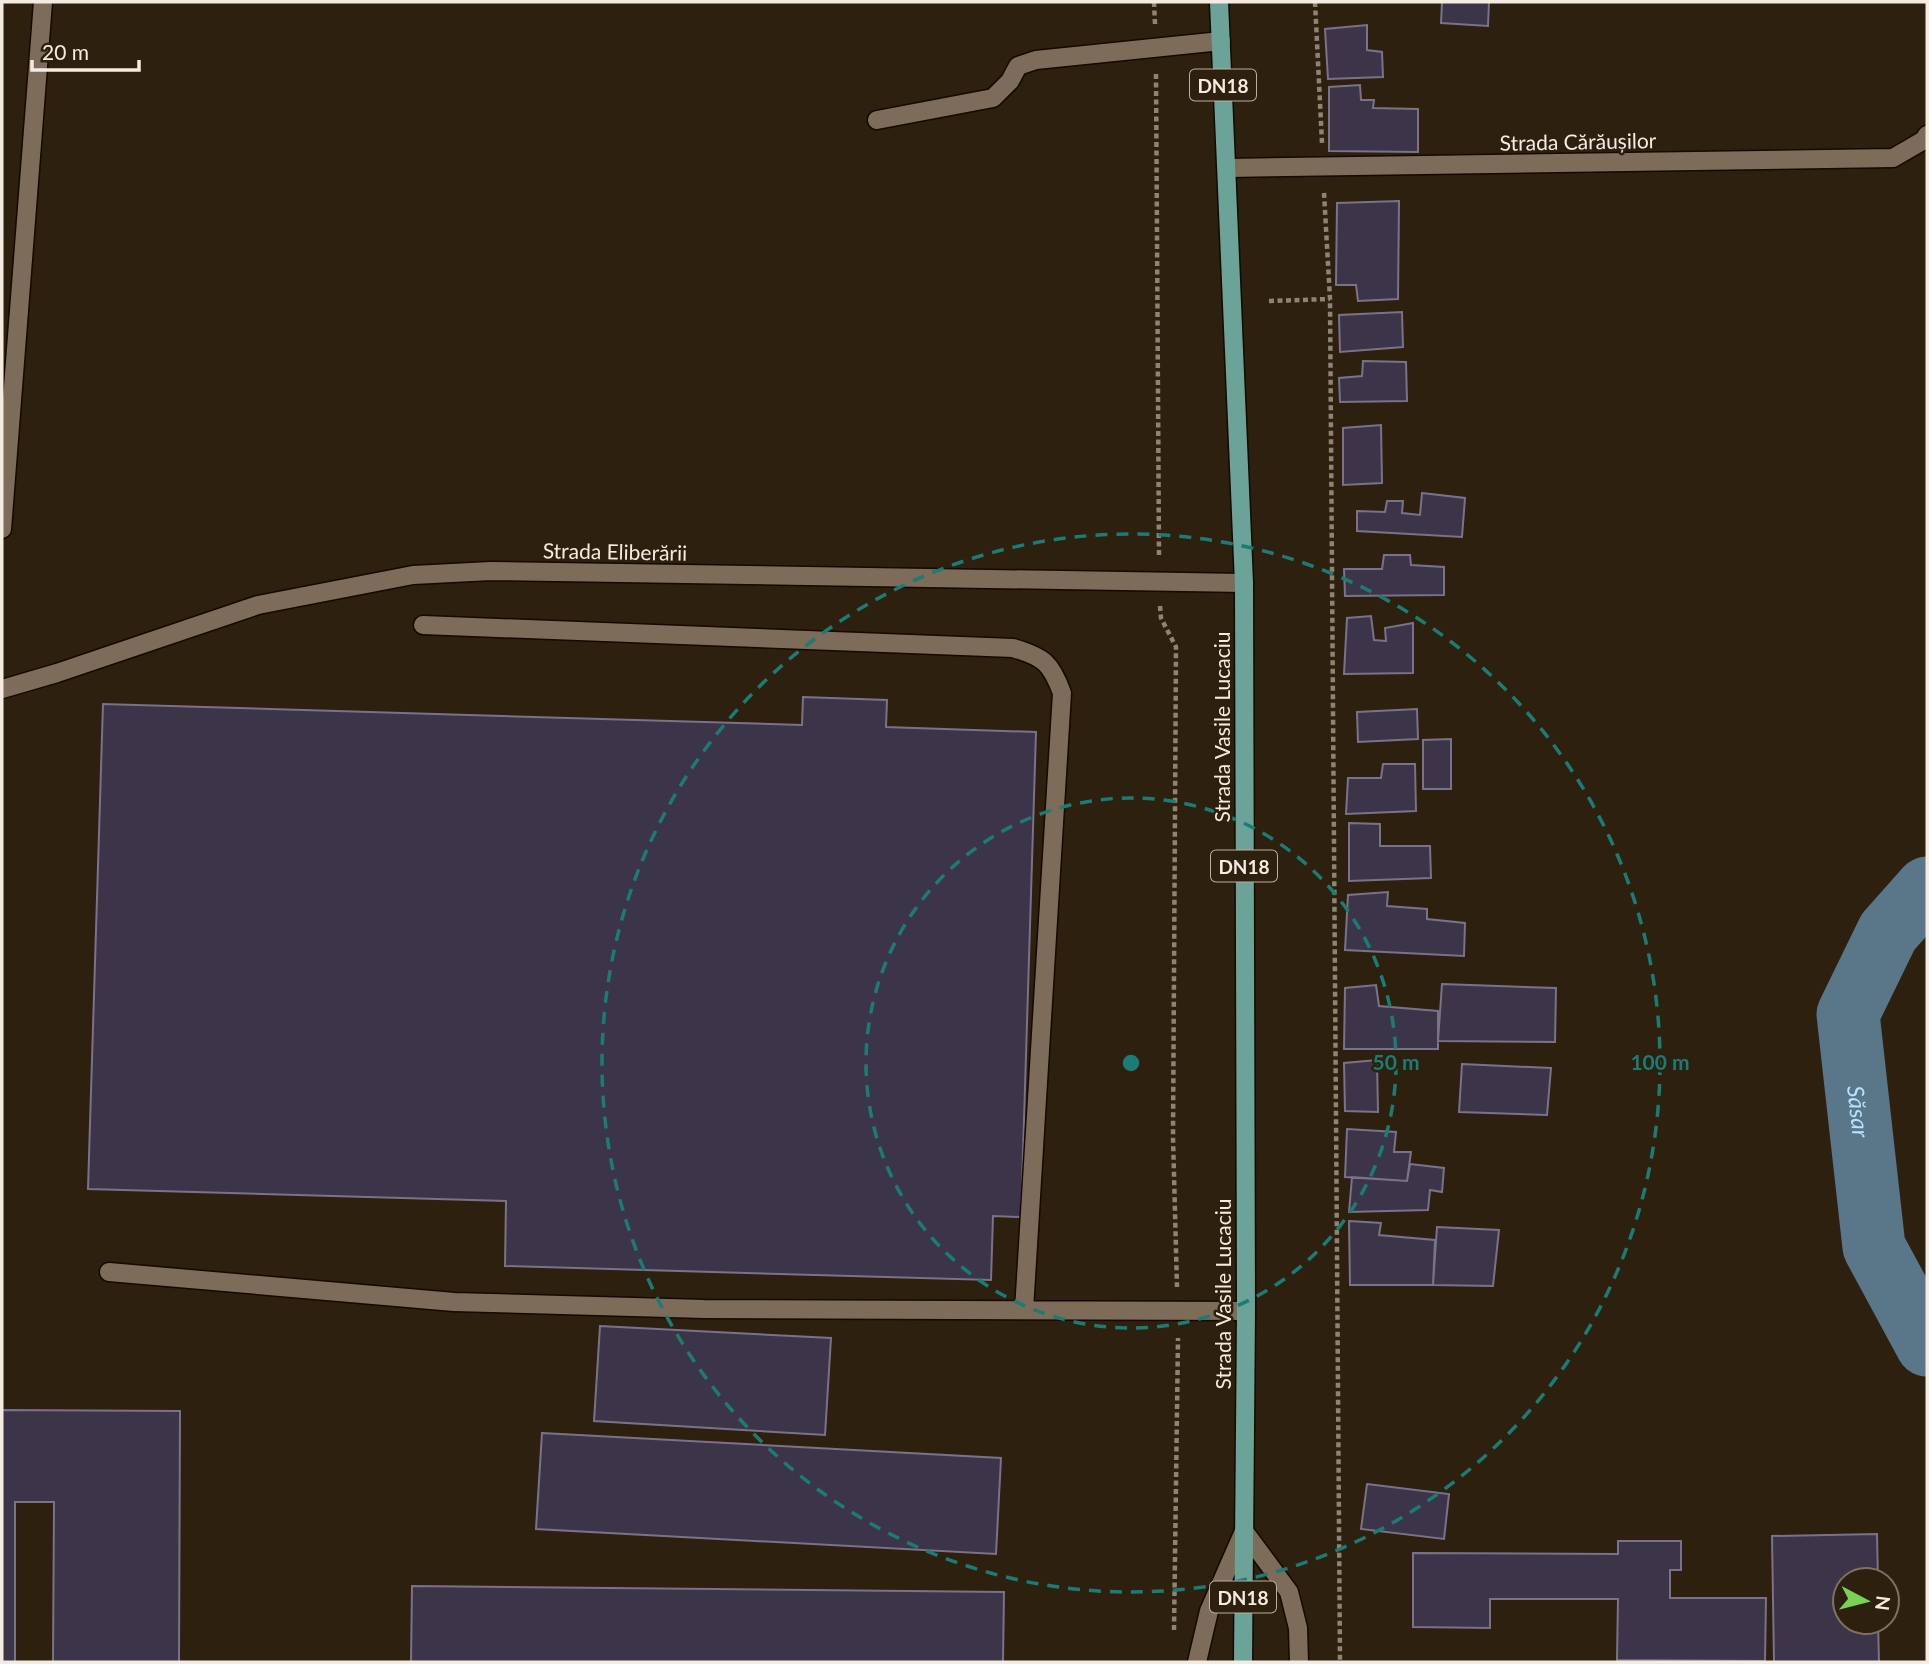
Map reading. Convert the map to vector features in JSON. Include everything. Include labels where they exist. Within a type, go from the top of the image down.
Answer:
[{"type":"main road","name":"Strada Vasile Lucaciu","points":[[1219,2],[1244,583],[1246,1311],[1243,1662]]},
{"type":"street","points":[[2,529],[43,2]]},
{"type":"street","points":[[877,120],[993,98],[1010,81],[1018,66],[1036,60],[1221,41]]},
{"type":"street","name":"Strada Cărăușilor","points":[[1227,168],[1892,158],[1926,138]]},
{"type":"street","name":"Strada Eliberării","points":[[2,689],[258,605],[413,575],[491,571],[1244,583]]},
{"type":"street","points":[[423,625],[1013,648],[1040,656],[1054,672],[1062,693],[1024,1310]]},
{"type":"street","points":[[109,1272],[454,1302],[704,1309],[1246,1311]]},
{"type":"street","points":[[1197,1662],[1209,1611],[1244,1531],[1289,1592],[1298,1628],[1299,1662]]},
{"type":"path","points":[[1154,2],[1159,582],[1161,618],[1176,647],[1173,1137],[1178,1311],[1174,1635]]},
{"type":"path","points":[[1315,2],[1329,299],[1340,1662]]},
{"type":"path","points":[[1269,301],[1329,299]]},
{"type":"building","points":[[1442,2],[1489,2],[1488,26],[1441,23]]},
{"type":"building","points":[[1367,25],[1367,50],[1382,52],[1383,77],[1328,79],[1325,29]]},
{"type":"building","points":[[1360,85],[1361,100],[1374,100],[1373,108],[1418,109],[1418,152],[1329,151],[1329,87]]},
{"type":"building","points":[[1399,201],[1398,299],[1358,301],[1356,285],[1336,285],[1337,203]]},
{"type":"building","points":[[1402,312],[1403,347],[1340,352],[1339,315]]},
{"type":"building","points":[[1363,361],[1406,362],[1407,401],[1340,402],[1339,378],[1362,376]]},
{"type":"building","points":[[1381,425],[1382,483],[1343,485],[1343,428]]},
{"type":"building","points":[[1422,493],[1465,498],[1462,537],[1357,531],[1357,511],[1385,512],[1387,501],[1403,501],[1402,513],[1420,515]]},
{"type":"building","points":[[1384,555],[1410,555],[1411,565],[1444,567],[1444,595],[1345,596],[1344,569],[1382,569]]},
{"type":"building","points":[[1371,616],[1374,640],[1386,641],[1385,628],[1413,623],[1413,673],[1344,674],[1347,618]]},
{"type":"building","points":[[803,697],[887,700],[886,727],[1036,732],[1021,1217],[993,1216],[991,1280],[505,1266],[506,1201],[88,1189],[103,704],[802,725]]},
{"type":"building","points":[[1417,709],[1418,739],[1358,742],[1357,712]]},
{"type":"building","points":[[1451,739],[1451,789],[1423,789],[1423,740]]},
{"type":"building","points":[[1383,764],[1415,764],[1416,811],[1346,814],[1348,778],[1381,778]]},
{"type":"building","points":[[1349,823],[1380,824],[1380,846],[1430,846],[1431,878],[1349,881]]},
{"type":"building","points":[[1388,892],[1387,906],[1427,909],[1427,919],[1465,923],[1464,956],[1345,950],[1348,895]]},
{"type":"building","points":[[1442,984],[1556,988],[1555,1042],[1438,1041]]},
{"type":"building","points":[[1376,985],[1379,1006],[1438,1011],[1438,1049],[1344,1049],[1345,988]]},
{"type":"building","points":[[1377,1060],[1378,1112],[1345,1111],[1344,1063]]},
{"type":"building","points":[[1462,1064],[1551,1068],[1547,1115],[1459,1112]]},
{"type":"building","points":[[1347,1129],[1396,1132],[1394,1152],[1411,1152],[1407,1181],[1345,1177]]},
{"type":"building","points":[[1410,1164],[1444,1168],[1442,1192],[1430,1190],[1428,1210],[1349,1212],[1352,1177],[1407,1181]]},
{"type":"building","points":[[1349,1221],[1381,1223],[1379,1235],[1435,1240],[1433,1285],[1350,1285]]},
{"type":"building","points":[[1437,1227],[1499,1230],[1493,1286],[1433,1285]]},
{"type":"building","points":[[600,1326],[831,1338],[825,1435],[594,1421]]},
{"type":"building","points":[[2,1410],[180,1411],[179,1662],[53,1662],[54,1502],[15,1502],[15,1662],[2,1662]]},
{"type":"building","points":[[542,1433],[1001,1458],[996,1554],[536,1529]]},
{"type":"building","points":[[1367,1484],[1449,1494],[1444,1539],[1361,1529]]},
{"type":"building","points":[[1877,1534],[1878,1566],[1831,1566],[1831,1636],[1878,1636],[1879,1662],[1774,1662],[1772,1536]]},
{"type":"building","points":[[1618,1541],[1681,1541],[1681,1570],[1670,1570],[1670,1598],[1766,1598],[1765,1661],[1617,1660],[1618,1599],[1490,1599],[1490,1628],[1413,1627],[1413,1553],[1618,1554]]},
{"type":"building","points":[[412,1586],[1004,1592],[1003,1662],[411,1662]]},
{"type":"waterway","name":"Săsar","points":[[1927,888],[1888,932],[1848,1014],[1874,1247],[1927,1345]]}]
